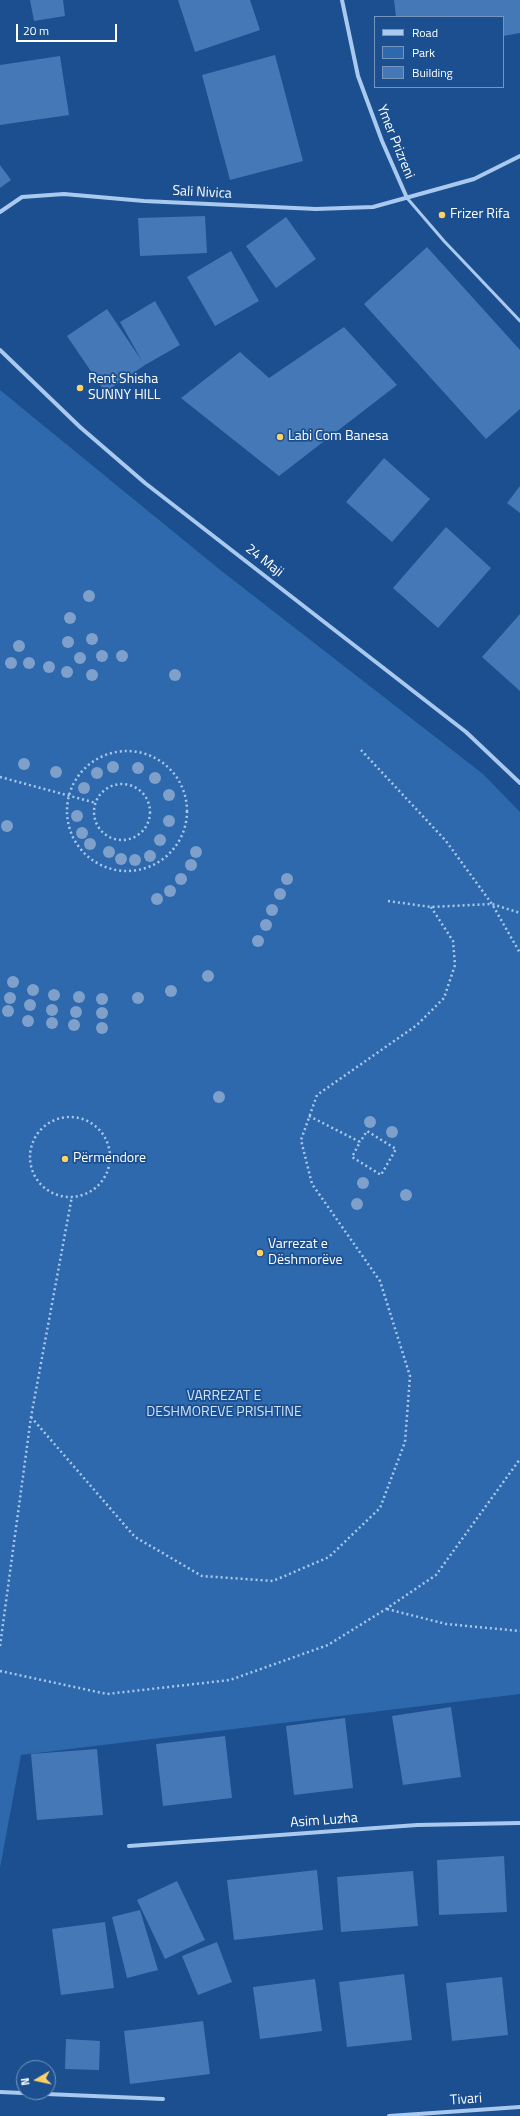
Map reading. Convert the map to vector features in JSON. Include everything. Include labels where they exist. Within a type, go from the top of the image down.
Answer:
[{"type":"street","name":"Ymer Prizreni","points":[[342,0],[358,76],[382,141],[407,198]]},
{"type":"street","name":"Sali Nivica","points":[[0,212],[22,197],[64,194],[144,200],[316,209],[373,208],[474,178],[520,156]]},
{"type":"street","name":"24 Maji","points":[[0,350],[80,427],[145,482],[466,732],[520,783]]},
{"type":"street","name":"Asim Luzha","points":[[129,1846],[417,1825],[520,1823]]},
{"type":"street","points":[[0,2092],[163,2099]]},
{"type":"street","name":"Tivari","points":[[389,2116],[520,2107]]},
{"type":"lane","points":[[407,198],[444,241],[520,321]]},
{"type":"path","points":[[361,750],[446,841],[492,904],[520,953]]},
{"type":"path","points":[[131,751],[148,754],[162,762],[174,773],[182,787],[186,802],[187,818],[183,833],[175,847],[163,858],[152,865],[138,870],[110,868],[98,863],[84,852],[74,839],[69,822],[69,795],[81,773],[95,760],[112,752],[131,751]]},
{"type":"path","points":[[0,777],[96,803]]},
{"type":"path","points":[[120,784],[128,785],[136,788],[144,794],[150,810],[149,819],[145,828],[130,839],[121,840],[112,838],[99,827],[94,811],[96,803],[99,795],[105,790],[120,784]]},
{"type":"path","points":[[388,901],[431,906],[492,904],[520,914]]},
{"type":"path","points":[[31,1417],[135,1537],[202,1576],[273,1581],[329,1557],[380,1508],[405,1442],[410,1376],[380,1281],[312,1184],[301,1140],[317,1095],[417,1026],[444,998],[455,965],[453,941],[431,906]]},
{"type":"path","points":[[309,1116],[360,1142]]},
{"type":"path","points":[[72,1117],[85,1120],[97,1128],[106,1143],[109,1161],[106,1173],[100,1183],[90,1191],[72,1196],[54,1193],[42,1186],[34,1174],[30,1161],[31,1147],[36,1134],[46,1124],[58,1118],[72,1117]]},
{"type":"path","points":[[367,1131],[396,1149],[381,1175],[352,1157],[360,1142],[367,1131]]},
{"type":"path","points":[[0,1646],[31,1417],[72,1196]]},
{"type":"path","points":[[0,1671],[107,1694],[230,1680],[328,1644],[386,1609],[436,1575],[520,1459]]},
{"type":"path","points":[[386,1609],[446,1624],[520,1631]]},
{"type":"green space","name":"Varrezat e Dëshmorëve","points":[[0,390],[219,569],[483,774],[520,812],[520,1694],[21,1755],[0,1868]]},
{"type":"building","points":[[30,0],[63,0],[65,16],[34,21]]},
{"type":"building","points":[[178,0],[250,0],[260,30],[195,52]]},
{"type":"building","points":[[394,0],[520,0],[520,33],[504,36],[504,16],[396,16]]},
{"type":"building","points":[[275,55],[303,161],[230,180],[202,75]]},
{"type":"building","points":[[60,56],[69,115],[0,125],[0,65]]},
{"type":"building","points":[[0,165],[11,180],[0,188]]},
{"type":"building","points":[[205,216],[207,253],[140,256],[138,218]]},
{"type":"building","points":[[286,217],[316,259],[276,288],[246,246]]},
{"type":"building","points":[[427,247],[520,350],[520,409],[486,439],[364,304]]},
{"type":"building","points":[[231,251],[259,301],[215,326],[187,277]]},
{"type":"building","points":[[155,301],[180,345],[145,365],[105,392],[67,336],[107,309],[142,361],[120,322]]},
{"type":"building","name":"Labi Com Banesa","points":[[344,327],[397,385],[279,476],[181,398],[240,352],[269,378]]},
{"type":"building","points":[[384,458],[430,499],[392,542],[346,502]]},
{"type":"building","points":[[520,486],[520,513],[507,503]]},
{"type":"building","points":[[446,527],[491,568],[438,628],[393,588]]},
{"type":"building","points":[[520,614],[520,691],[482,657]]},
{"type":"building","points":[[451,1707],[461,1777],[403,1785],[392,1716]]},
{"type":"building","points":[[345,1718],[353,1788],[294,1795],[286,1726]]},
{"type":"building","points":[[225,1736],[232,1798],[163,1806],[156,1744]]},
{"type":"building","points":[[97,1749],[103,1815],[37,1820],[31,1754]]},
{"type":"building","points":[[504,1856],[507,1912],[439,1915],[437,1860]]},
{"type":"building","points":[[317,1870],[323,1930],[234,1940],[227,1880]]},
{"type":"building","points":[[413,1871],[418,1926],[341,1932],[337,1877]]},
{"type":"building","points":[[177,1881],[205,1940],[165,1959],[137,1900]]},
{"type":"building","points":[[140,1910],[158,1970],[127,1978],[112,1917]]},
{"type":"building","points":[[105,1922],[114,1988],[61,1995],[52,1929]]},
{"type":"building","points":[[217,1942],[232,1982],[198,1995],[182,1956]]},
{"type":"building","points":[[404,1974],[412,2040],[347,2047],[339,1982]]},
{"type":"building","points":[[502,1977],[508,2035],[452,2041],[446,1983]]},
{"type":"building","points":[[315,1979],[322,2031],[260,2039],[253,1987]]},
{"type":"building","points":[[203,2021],[210,2074],[130,2084],[124,2031]]},
{"type":"building","points":[[66,2039],[100,2041],[99,2070],[65,2069]]},
{"type":"place","name":"Frizer Rifa","points":[[442,215]]},
{"type":"place","name":"Rent Shisha SUNNY HILL","points":[[80,388]]},
{"type":"place","name":"Labi Com Banesa","points":[[280,437]]},
{"type":"place","name":"Përmendore","points":[[65,1159]]},
{"type":"place","name":"Varrezat e Dëshmorëve","points":[[260,1253]]},
{"type":"park label","name":"VARREZAT E DESHMOREVE PRISHTINE","points":[[224,1406]]}]
